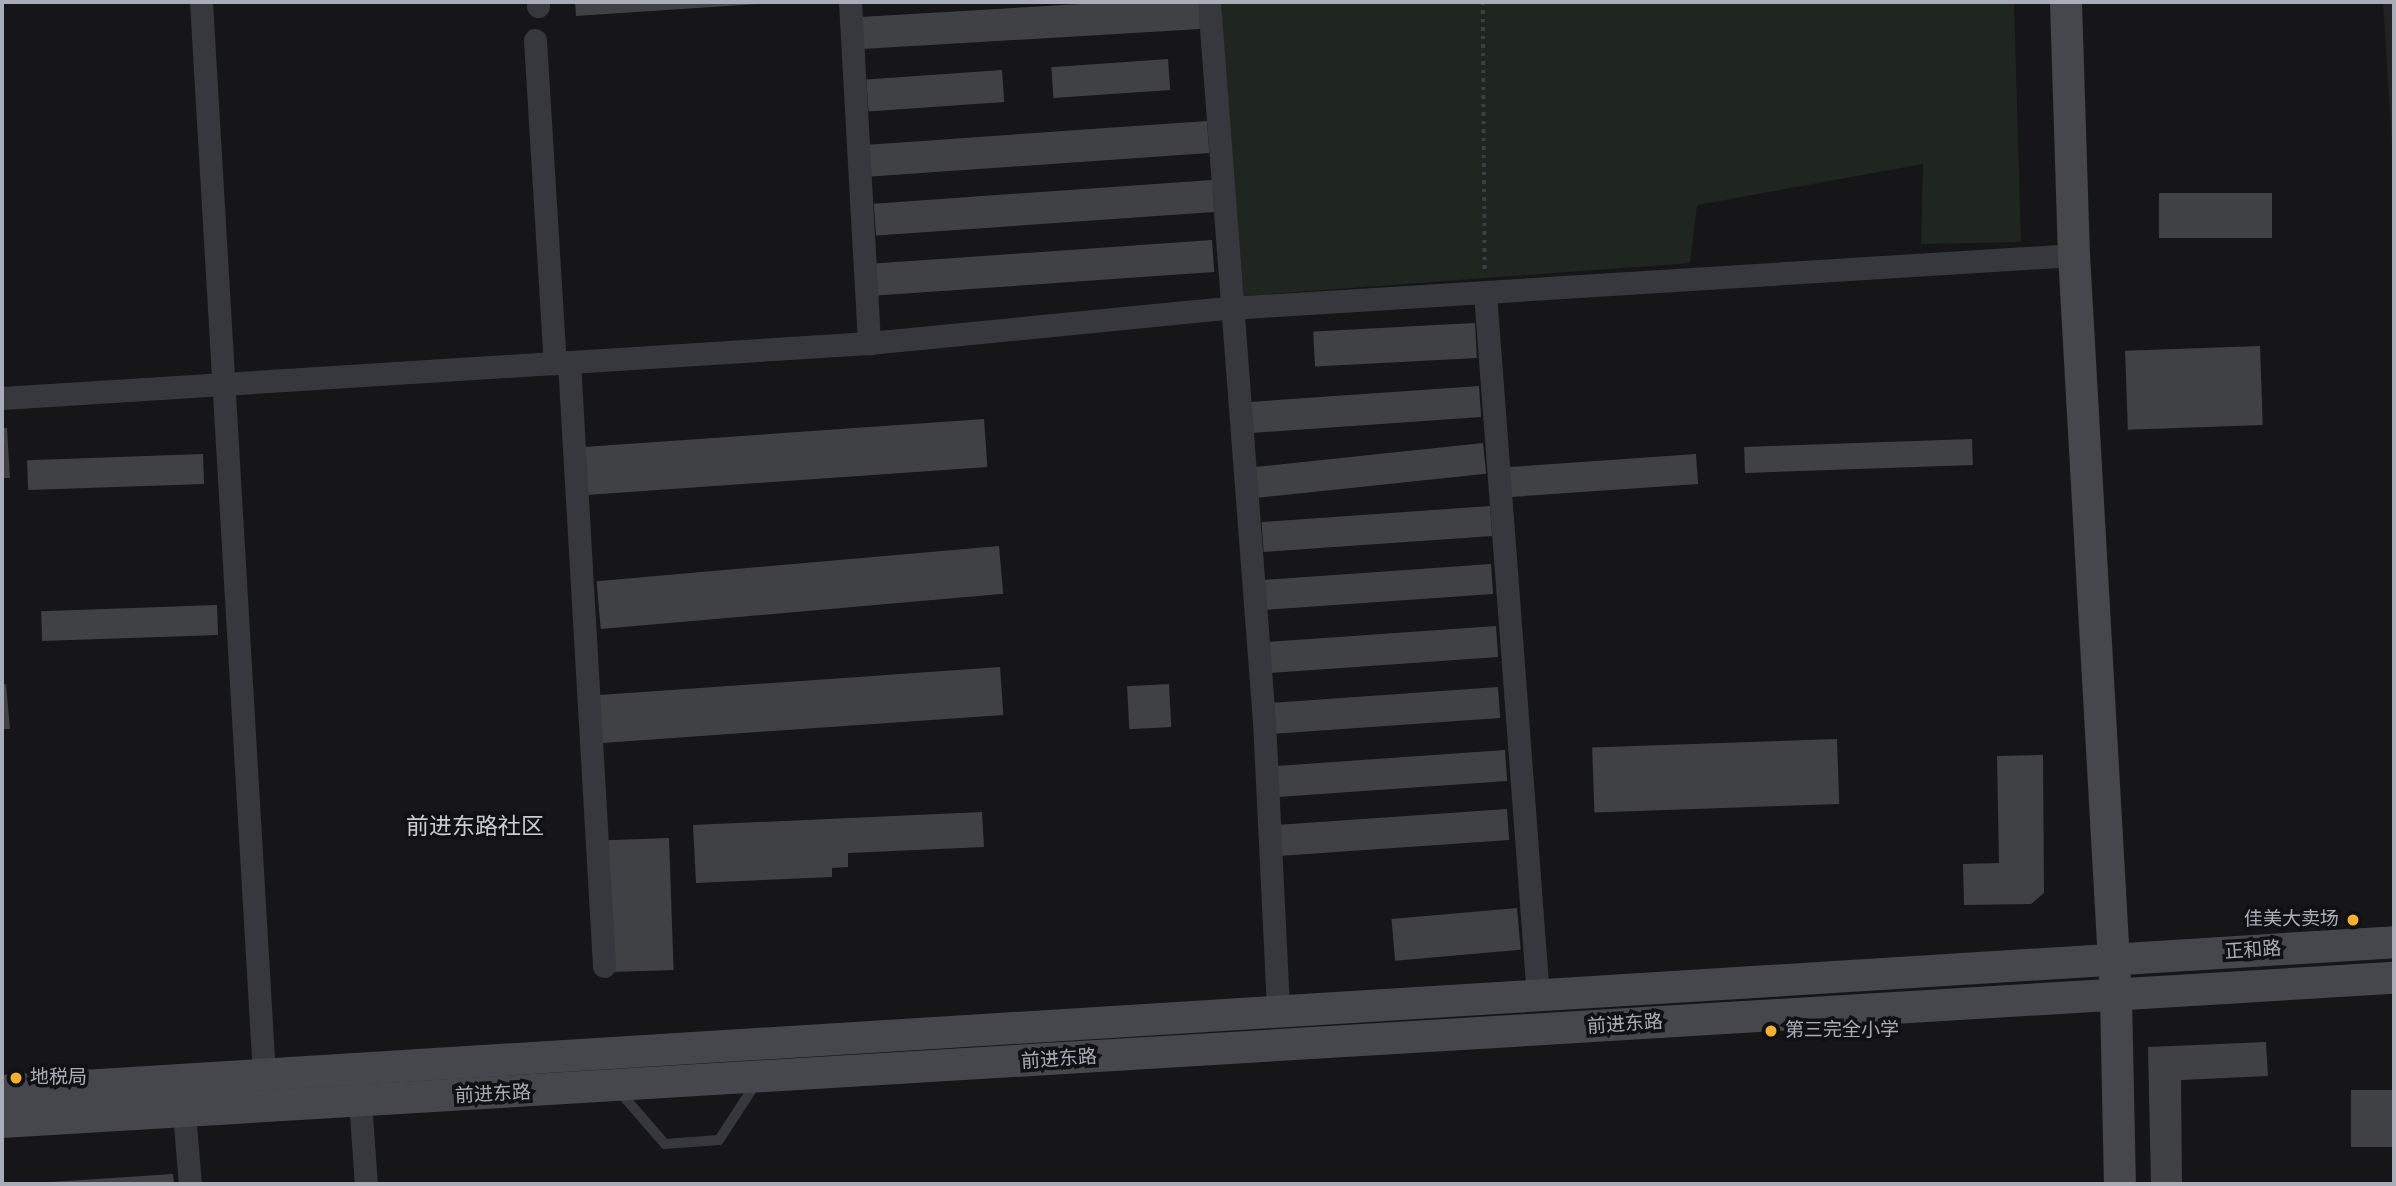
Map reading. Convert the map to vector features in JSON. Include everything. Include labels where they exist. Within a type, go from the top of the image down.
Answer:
[{"type":"main road","points":[[2066,2],[2074,255],[2116,997],[2120,1184]]},
{"type":"main road","name":"正和路","points":[[2112,960],[2394,942]]},
{"type":"main road","name":"前进东路","points":[[2,1091],[2112,960]]},
{"type":"main road","name":"正和路","points":[[2116,997],[2394,978]]},
{"type":"main road","name":"前进东路","points":[[2,1122],[616,1088],[2116,997]]},
{"type":"street","points":[[201,2],[264,1075]]},
{"type":"street","points":[[850,2],[869,343]]},
{"type":"street","points":[[1209,2],[1229,308],[1264,721],[1278,1012]]},
{"type":"street","points":[[535,40],[562,363],[604,966]]},
{"type":"street","points":[[2,398],[869,343],[1229,308],[2074,255]]},
{"type":"street","points":[[1485,293],[1538,996]]},
{"type":"street","points":[[357,1070],[366,1184]]},
{"type":"street","points":[[184,1113],[190,1184]]},
{"type":"lane","points":[[616,1088],[665,1144],[719,1140],[758,1079]]},
{"type":"path","points":[[1483,2],[1485,293]]},
{"type":"shaded area","points":[[1220,2],[2014,2],[2021,242],[1921,244],[1923,164],[1697,205],[1690,263],[1242,296]]},
{"type":"shaded area","points":[[2383,2],[2394,2],[2394,174]]},
{"type":"building","points":[[575,2],[757,2],[757,4],[576,16]]},
{"type":"building","points":[[1115,2],[1199,2],[1200,29],[862,49],[860,17]]},
{"type":"building","points":[[1168,59],[1170,90],[1053,98],[1051,67]]},
{"type":"building","points":[[1002,70],[1004,102],[869,111],[866,79]]},
{"type":"building","points":[[1207,121],[1209,153],[871,177],[869,145]]},
{"type":"building","points":[[1212,180],[1214,212],[876,236],[874,204]]},
{"type":"building","points":[[2159,193],[2272,193],[2272,238],[2159,238]]},
{"type":"building","points":[[1212,240],[1214,272],[877,295],[875,264]]},
{"type":"building","points":[[1475,323],[1477,358],[1315,366],[1313,331]]},
{"type":"building","points":[[2260,346],[2263,425],[2128,430],[2125,351]]},
{"type":"building","points":[[1479,386],[1481,417],[1252,433],[1250,402]]},
{"type":"building","points":[[984,419],[987,467],[583,495],[580,447]]},
{"type":"building","points":[[2,428],[7,428],[10,478],[2,478]]},
{"type":"building","points":[[1972,439],[1973,465],[1745,473],[1744,447]]},
{"type":"building","points":[[1483,443],[1486,474],[1258,498],[1254,467]]},
{"type":"building","points":[[203,454],[204,484],[28,490],[27,460]]},
{"type":"building","points":[[1696,454],[1698,484],[1512,497],[1509,467]]},
{"type":"building","points":[[1490,506],[1492,536],[1264,552],[1262,522]]},
{"type":"building","points":[[999,546],[1003,594],[601,629],[597,581]]},
{"type":"building","points":[[1491,564],[1493,594],[1265,610],[1263,580]]},
{"type":"building","points":[[217,605],[218,635],[42,641],[41,611]]},
{"type":"building","points":[[1496,626],[1498,657],[1269,673],[1267,642]]},
{"type":"building","points":[[1000,667],[1003,715],[599,743],[596,695]]},
{"type":"building","points":[[6,684],[10,729],[2,729],[2,685]]},
{"type":"building","points":[[1169,684],[1171,727],[1129,729],[1127,686]]},
{"type":"building","points":[[1498,687],[1500,718],[1271,734],[1269,703]]},
{"type":"building","points":[[1837,739],[1839,804],[1594,813],[1592,748]]},
{"type":"building","points":[[1505,750],[1507,781],[1278,797],[1276,766]]},
{"type":"building","points":[[2043,755],[2044,893],[2031,904],[1964,905],[1963,864],[1999,863],[1997,756]]},
{"type":"building","points":[[1507,809],[1509,840],[1279,856],[1277,825]]},
{"type":"building","points":[[982,812],[984,847],[848,853],[848,867],[832,868],[832,877],[696,883],[693,825]]},
{"type":"building","points":[[669,838],[674,970],[612,972],[607,840]]},
{"type":"building","points":[[1517,908],[1521,950],[1395,961],[1391,919]]},
{"type":"building","points":[[2266,1042],[2268,1076],[2181,1080],[2182,1184],[2151,1184],[2148,1047]]},
{"type":"building","points":[[2351,1090],[2394,1090],[2394,1147],[2351,1147]]},
{"type":"building","points":[[173,1174],[174,1184],[51,1184],[51,1182]]},
{"type":"place","name":"佳美大卖场","points":[[2353,920]]},
{"type":"place","name":"第三完全小学","points":[[1771,1031]]},
{"type":"place","name":"地税局","points":[[16,1078]]},
{"type":"district","name":"前进东路社区","points":[[475,827]]}]
